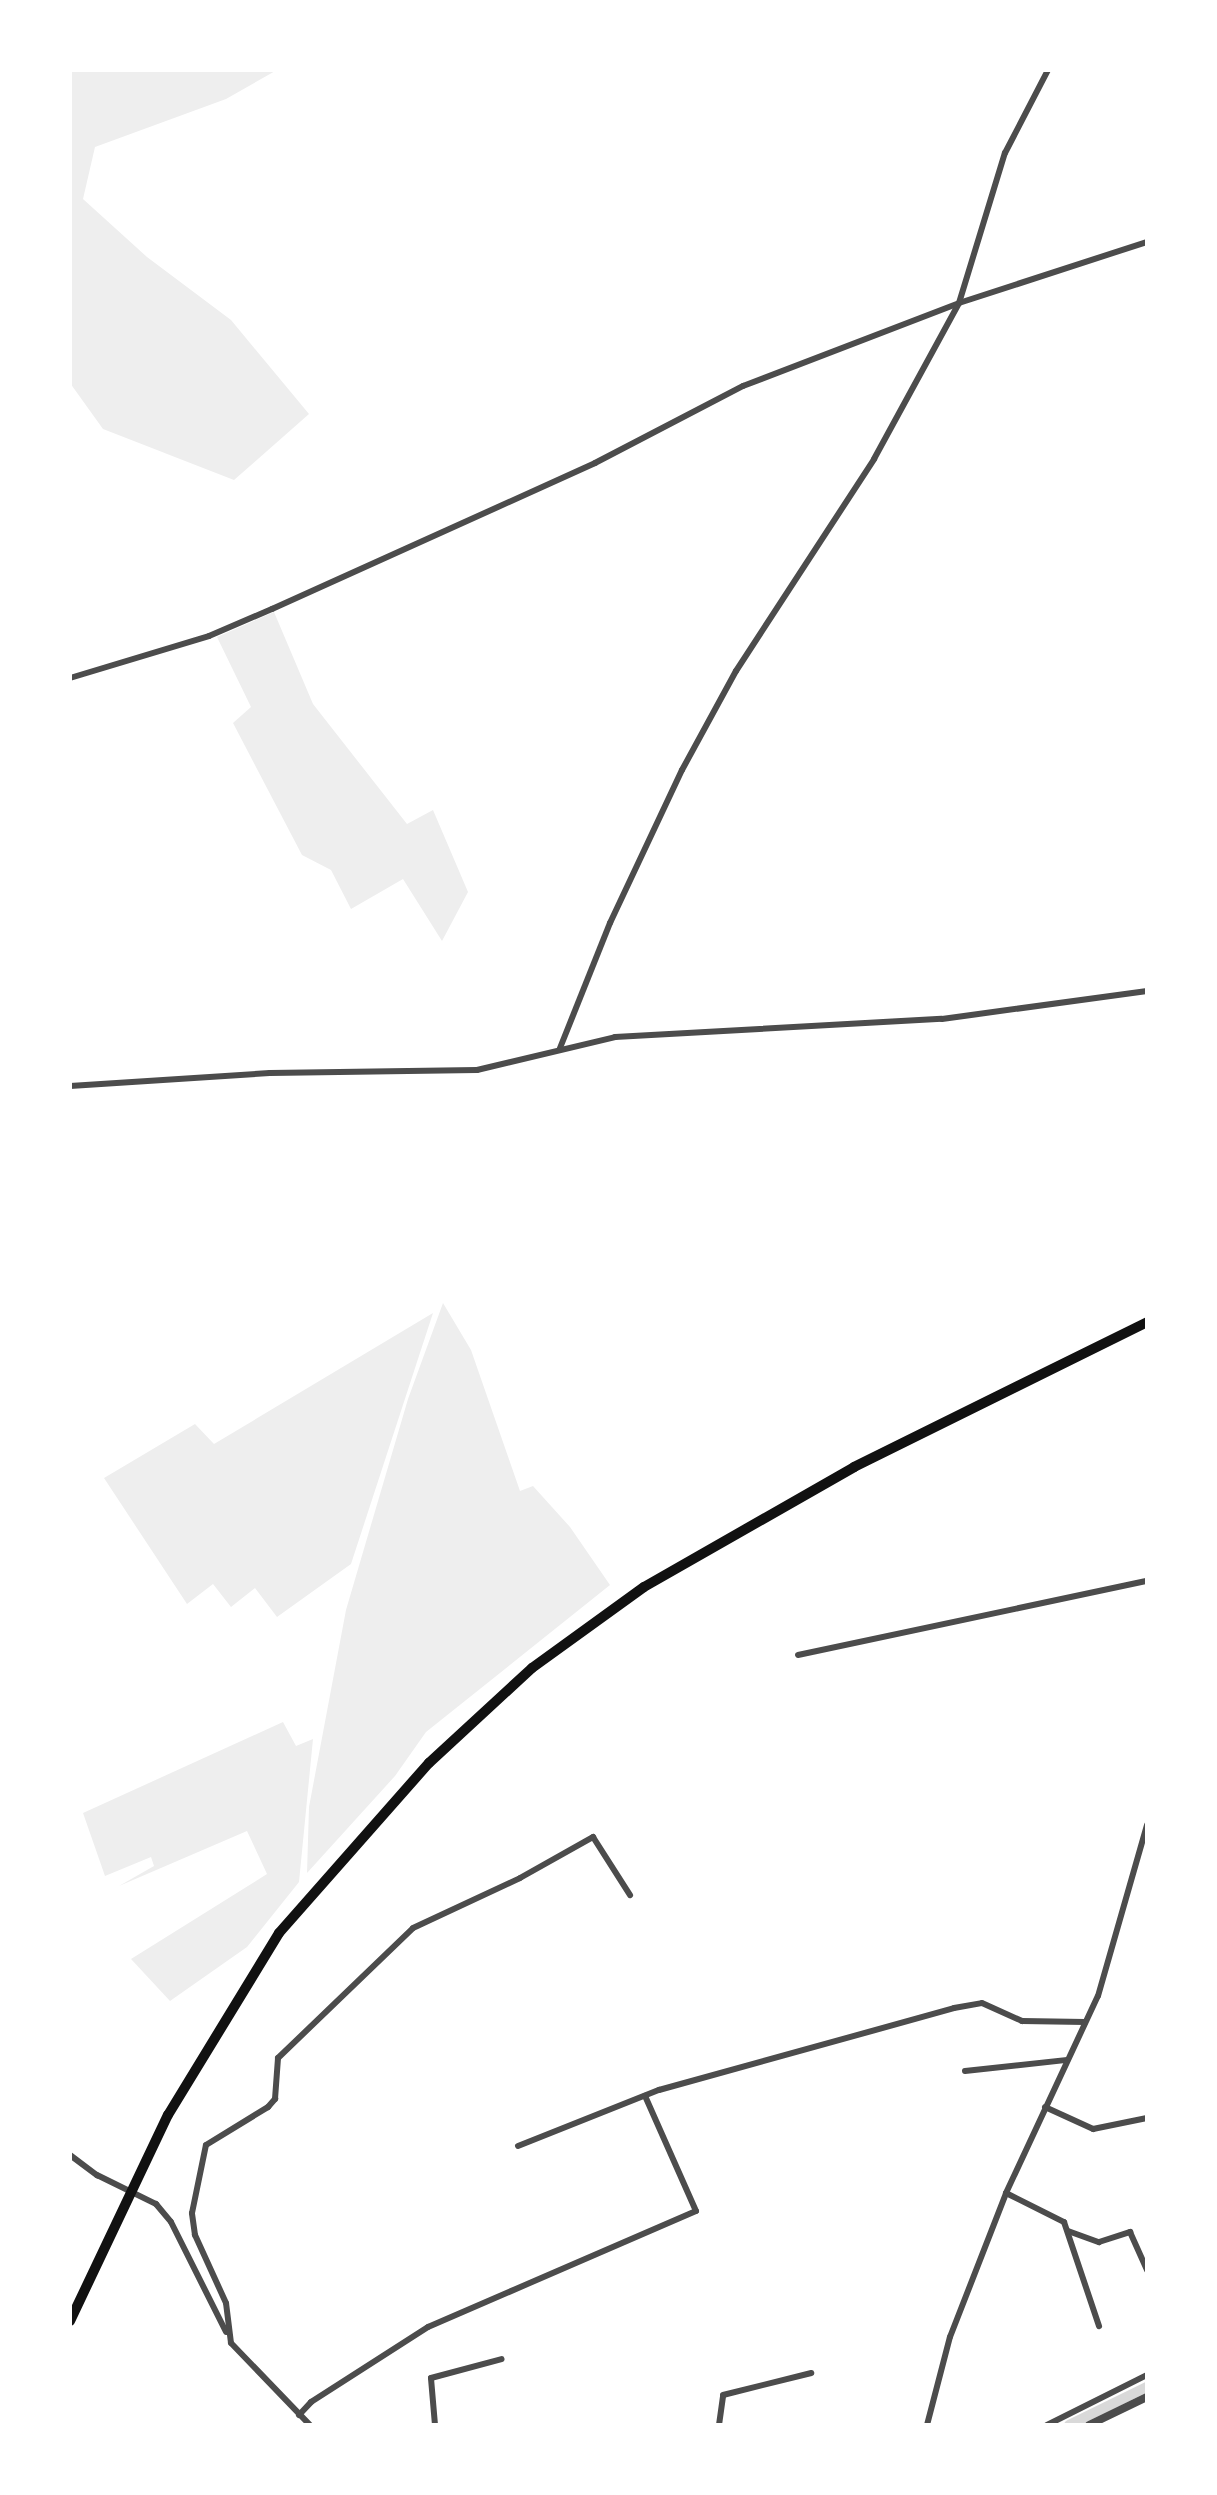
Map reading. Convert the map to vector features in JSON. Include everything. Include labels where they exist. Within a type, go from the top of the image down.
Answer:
[{"type":"highway","points":[[70,2321],[168,2114],[279,1932],[429,1763],[532,1668],[644,1588],[854,1467],[1147,1322]]},
{"type":"street","points":[[560,1048],[610,923],[682,770],[736,671],[874,460],[959,303],[1005,153],[1048,70]]},
{"type":"street","points":[[70,678],[242,622],[595,463],[726,394],[959,303],[1147,242]]},
{"type":"street","points":[[70,1086],[270,1073],[477,1070],[615,1036],[942,1020],[1147,991]]},
{"type":"street","points":[[798,1655],[1147,1582]]},
{"type":"street","points":[[927,2425],[950,2337],[1006,2193],[1098,1996],[1147,1825]]},
{"type":"street","points":[[231,2343],[226,2304],[195,2234],[192,2213],[206,2145],[275,2099],[278,2058],[413,1928],[520,1878],[593,1837],[630,1894]]},
{"type":"street","points":[[518,2146],[645,2096],[804,2047],[975,2004],[1000,2008],[1022,2021],[1085,2022]]},
{"type":"street","points":[[966,2070],[1068,2060]]},
{"type":"street","points":[[300,2415],[311,2402],[428,2327],[696,2212],[645,2096]]},
{"type":"street","points":[[1045,2107],[1093,2129],[1147,2118]]},
{"type":"street","points":[[70,2155],[97,2175],[156,2204],[186,2252],[231,2343],[310,2425]]},
{"type":"street","points":[[1006,2193],[1064,2222],[1099,2326]]},
{"type":"street","points":[[1068,2232],[1099,2242],[1130,2232],[1147,2270]]},
{"type":"street","points":[[434,2425],[431,2378],[502,2358]]},
{"type":"street","points":[[719,2425],[723,2395],[810,2373]]},
{"type":"street","points":[[1047,2425],[1147,2375]]},
{"type":"street","points":[[1089,2425],[1147,2397]]},
{"type":"shaded area","points":[[70,70],[277,70],[226,99],[95,147],[83,199],[147,257],[231,320],[309,414],[234,480],[103,429],[70,383]]},
{"type":"shaded area","points":[[274,612],[313,704],[407,824],[433,810],[468,892],[442,941],[403,879],[351,909],[331,870],[302,855],[233,723],[251,707],[217,637]]},
{"type":"shaded area","points":[[443,1303],[471,1350],[520,1491],[533,1486],[570,1527],[610,1585],[426,1732],[395,1776],[307,1873],[309,1807],[346,1610],[408,1399]]},
{"type":"shaded area","points":[[433,1313],[351,1564],[277,1617],[255,1588],[231,1607],[213,1584],[187,1604],[104,1478],[195,1424],[214,1444]]},
{"type":"shaded area","points":[[283,1722],[296,1746],[313,1739],[299,1882],[247,1947],[170,2001],[131,1959],[267,1874],[247,1831],[119,1886],[154,1866],[151,1857],[105,1876],[83,1813]]},
{"type":"waterway","points":[[1069,2425],[1147,2387]]}]
